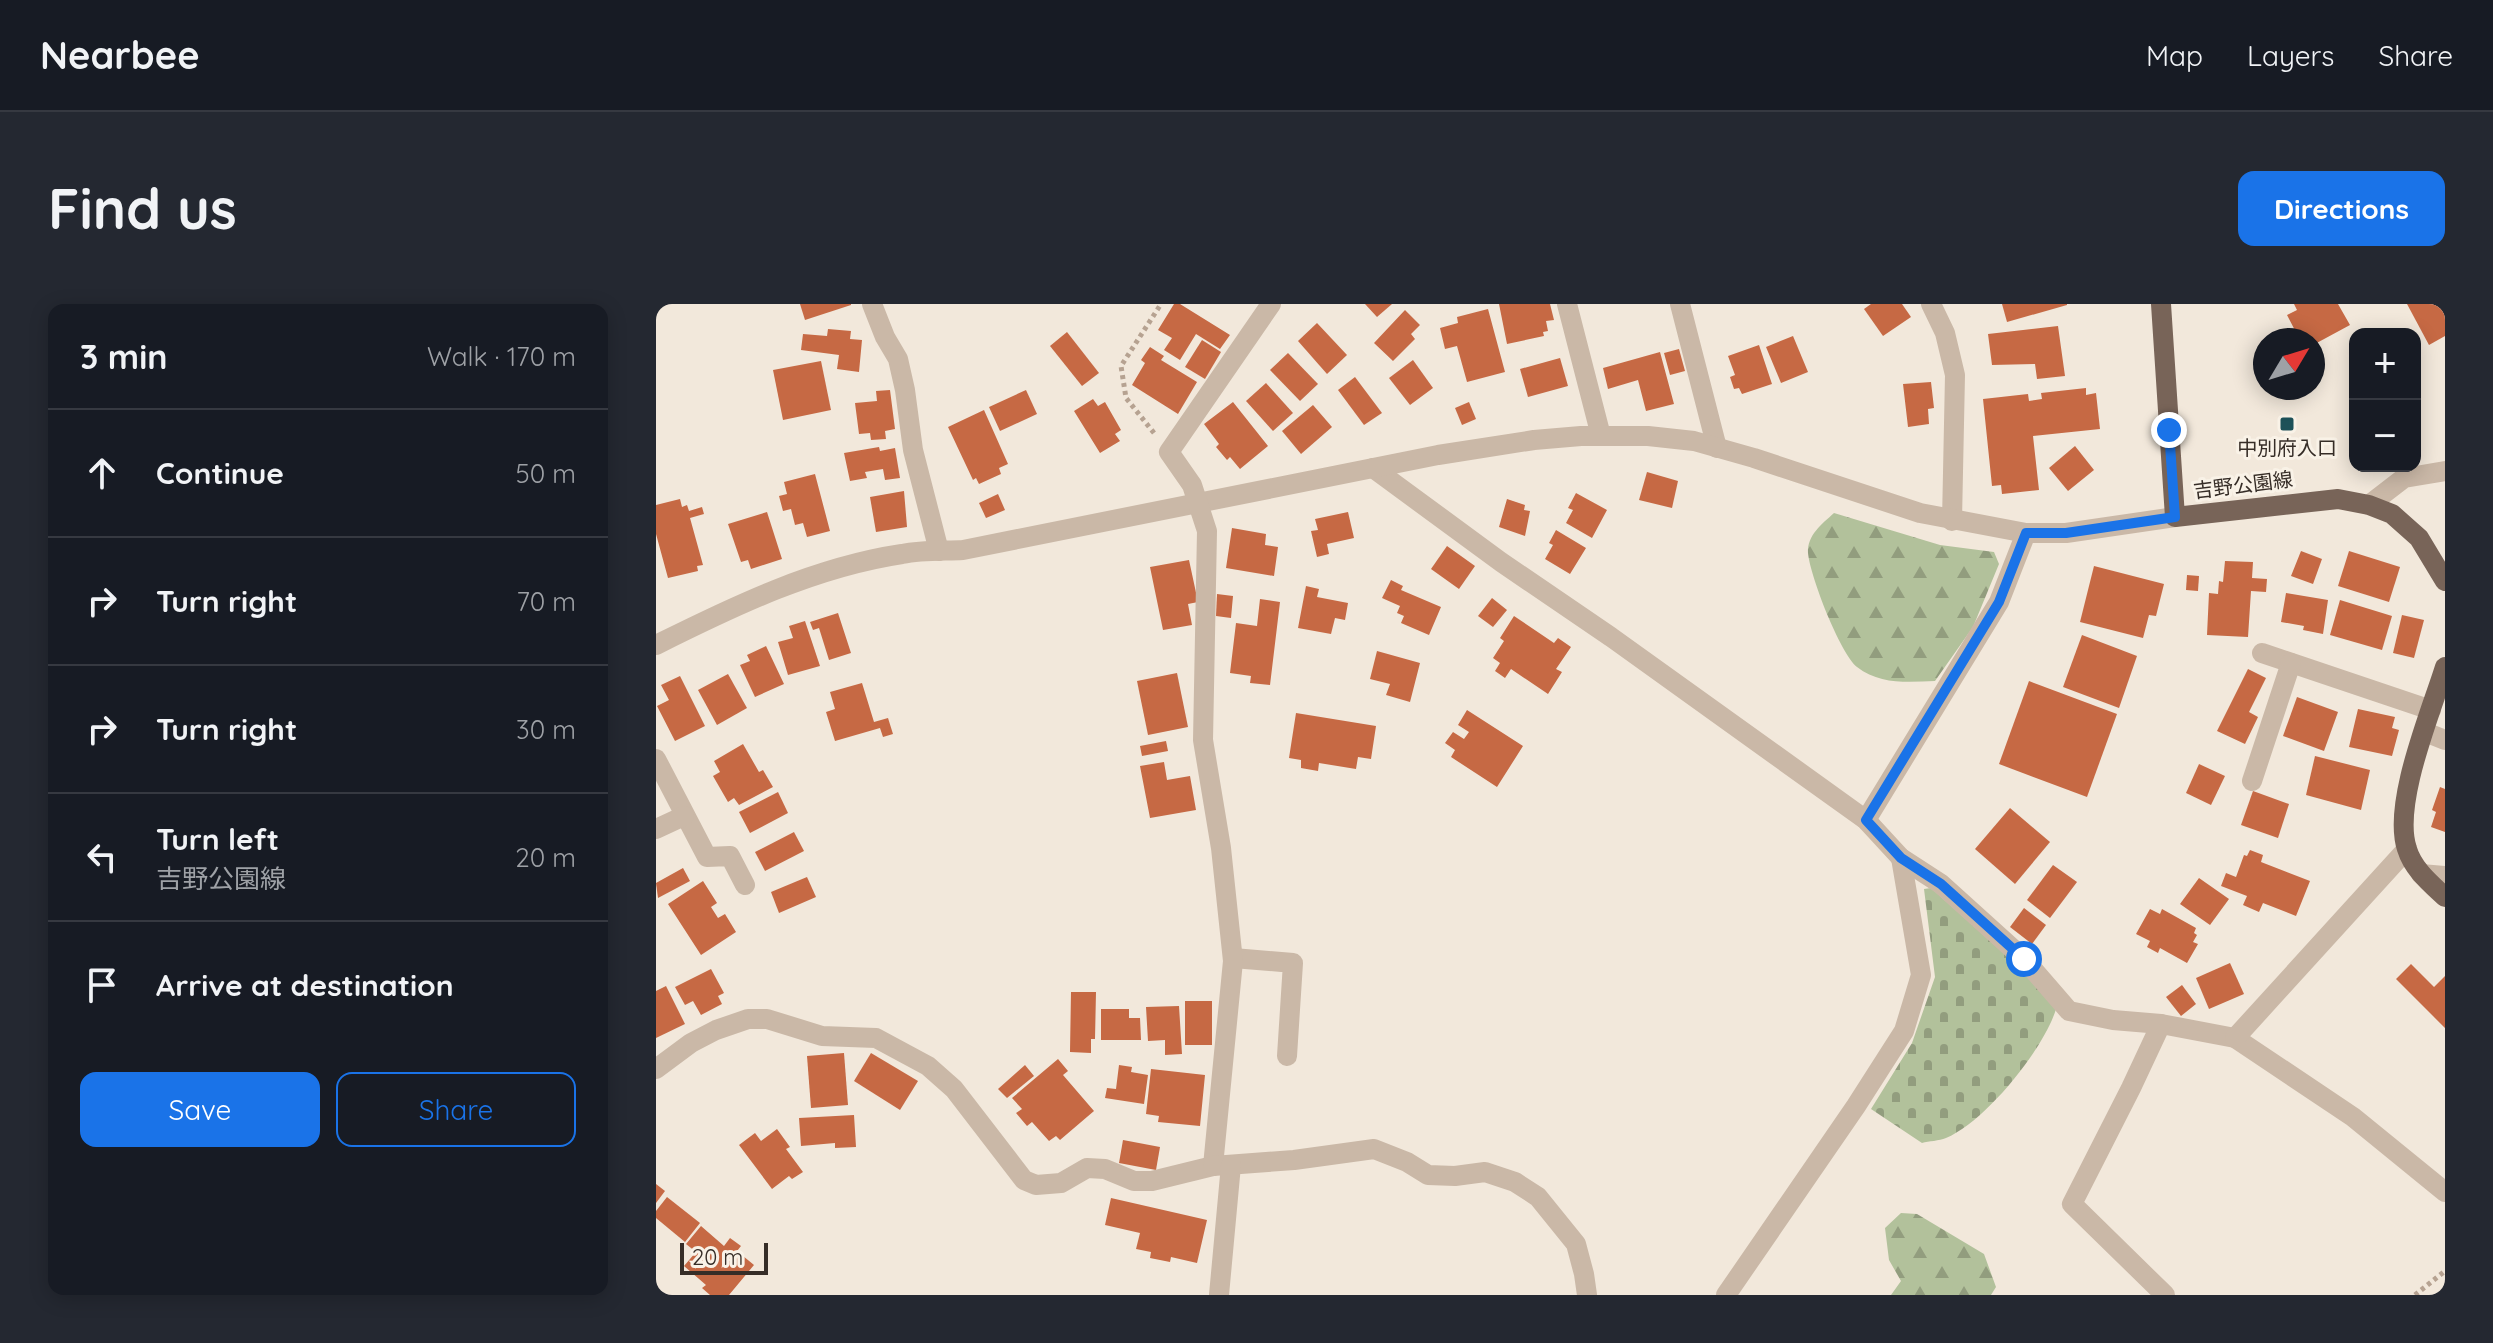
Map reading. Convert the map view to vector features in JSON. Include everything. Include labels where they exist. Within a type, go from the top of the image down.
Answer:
[{"type":"main road","name":"吉野公園線","points":[[2161,304],[2175,517],[2338,499],[2369,505],[2392,514],[2419,538],[2445,581]]},
{"type":"main road","points":[[2445,667],[2402,818],[2407,849],[2421,874],[2445,897]]},
{"type":"street","points":[[872,304],[898,359],[913,450],[939,551]]},
{"type":"street","points":[[1219,1295],[1233,958],[1221,848],[1203,740],[1207,531],[1192,485],[1169,452],[1271,304]]},
{"type":"street","points":[[1567,304],[1601,436]]},
{"type":"street","points":[[1680,304],[1717,448]]},
{"type":"street","points":[[1931,304],[1945,333],[1955,375],[1952,521]]},
{"type":"street","points":[[656,645],[769,592],[849,564],[904,553],[963,550],[1373,468],[1534,440],[1648,436],[1694,441],[1920,513],[2026,533],[2066,533],[2175,517]]},
{"type":"street","points":[[1373,468],[1866,820],[1901,858],[1941,884],[2024,959],[2069,1011],[2235,1038],[2353,1117],[2445,1192]]},
{"type":"street","points":[[2369,505],[2404,478],[2445,471]]},
{"type":"street","points":[[1866,820],[1999,602],[2026,533]]},
{"type":"street","points":[[2262,653],[2431,710]]},
{"type":"street","points":[[2252,781],[2291,663]]},
{"type":"street","points":[[2425,732],[2445,740]]},
{"type":"street","points":[[656,759],[707,857],[730,856],[745,885]]},
{"type":"street","points":[[656,829],[684,816]]},
{"type":"street","points":[[2235,1038],[2407,849]]},
{"type":"street","points":[[1726,1295],[1904,1031],[1921,975],[1901,858]]},
{"type":"street","points":[[2421,874],[2445,876]]},
{"type":"street","points":[[1233,958],[1293,963],[1287,1056]]},
{"type":"street","points":[[656,1069],[703,1036],[748,1019],[767,1019],[822,1036],[876,1038],[928,1066],[954,1089],[1024,1180],[1036,1185],[1061,1183],[1087,1168],[1105,1169],[1134,1181],[1152,1181],[1222,1166],[1374,1149],[1407,1162],[1428,1175],[1455,1176],[1485,1172],[1515,1182],[1538,1197],[1576,1244],[1587,1295]]},
{"type":"street","points":[[2161,1024],[2072,1204],[2165,1295]]},
{"type":"path","points":[[1161,304],[1121,366],[1126,398],[1169,452]]},
{"type":"path","points":[[2415,1295],[2445,1271]]},
{"type":"green space","points":[[1834,513],[1940,545],[1994,552],[1999,564],[1973,627],[1935,681],[1894,681],[1875,677],[1857,667],[1842,647],[1820,595],[1808,553],[1813,535]]},
{"type":"green space","points":[[1931,888],[2014,962],[2056,1009],[2039,1044],[1995,1101],[1961,1130],[1943,1139],[1922,1143],[1871,1109],[1912,1043],[1935,977],[1924,889]]},
{"type":"green space","points":[[1901,1213],[1917,1214],[1984,1254],[1996,1287],[1991,1295],[1891,1295],[1901,1281],[1889,1260],[1885,1228]]},
{"type":"building","points":[[800,304],[851,304],[851,305],[805,320]]},
{"type":"building","points":[[1174,304],[1180,304],[1230,335],[1220,349],[1196,334],[1180,360],[1164,350],[1172,338],[1158,330]]},
{"type":"building","points":[[1365,304],[1392,304],[1377,317]]},
{"type":"building","points":[[1499,304],[1550,304],[1554,320],[1546,321],[1548,331],[1543,332],[1544,336],[1507,344]]},
{"type":"building","points":[[1871,304],[1902,304],[1911,317],[1883,336],[1864,309]]},
{"type":"building","points":[[2002,304],[2067,304],[2067,305],[2007,322]]},
{"type":"building","points":[[2294,304],[2338,304],[2350,325],[2325,339],[2325,328],[2294,328],[2287,315],[2297,310]]},
{"type":"building","points":[[2407,304],[2445,304],[2445,336],[2429,345]]},
{"type":"building","points":[[1488,309],[1505,372],[1467,382],[1457,346],[1445,349],[1440,328],[1458,323],[1457,317]]},
{"type":"building","points":[[1405,310],[1420,325],[1411,334],[1415,339],[1393,361],[1374,343]]},
{"type":"building","points":[[1317,323],[1347,355],[1327,374],[1298,341]]},
{"type":"building","points":[[2058,326],[2065,376],[2037,379],[2035,364],[1992,365],[1988,334]]},
{"type":"building","points":[[828,329],[851,331],[850,339],[862,340],[859,372],[837,369],[839,355],[801,350],[803,334],[827,336]]},
{"type":"building","points":[[1067,332],[1099,373],[1082,386],[1050,346]]},
{"type":"building","points":[[1793,336],[1808,372],[1781,383],[1766,347]]},
{"type":"building","points":[[1202,340],[1221,352],[1205,379],[1185,367]]},
{"type":"building","points":[[1759,345],[1772,384],[1742,394],[1739,388],[1734,389],[1730,377],[1735,375],[1728,356]]},
{"type":"building","points":[[1150,347],[1164,356],[1161,360],[1197,382],[1178,414],[1132,385],[1145,363],[1141,360]]},
{"type":"building","points":[[1679,349],[1685,371],[1670,375],[1664,353]]},
{"type":"building","points":[[1660,352],[1674,404],[1646,411],[1638,380],[1608,389],[1603,368]]},
{"type":"building","points":[[1288,353],[1318,384],[1300,401],[1270,370]]},
{"type":"building","points":[[1560,358],[1568,386],[1528,397],[1520,369]]},
{"type":"building","points":[[1413,360],[1433,388],[1410,405],[1389,378]]},
{"type":"building","points":[[821,361],[831,410],[783,420],[773,370]]},
{"type":"building","points":[[1355,377],[1382,413],[1364,425],[1338,390]]},
{"type":"building","points":[[1931,382],[1934,408],[1928,409],[1929,424],[1908,427],[1903,384]]},
{"type":"building","points":[[1266,383],[1293,413],[1273,431],[1246,401]]},
{"type":"building","points":[[2086,388],[2086,395],[2096,393],[2100,429],[2033,436],[2039,490],[2002,494],[2001,485],[1992,486],[1983,399],[2028,394],[2029,401],[2042,399],[2041,393]]},
{"type":"building","points":[[890,390],[895,429],[885,431],[886,439],[871,440],[870,433],[859,434],[855,403],[877,401],[876,391]]},
{"type":"building","points":[[1026,390],[1037,414],[1000,431],[989,407]]},
{"type":"building","points":[[1093,399],[1098,406],[1105,402],[1121,430],[1115,434],[1120,441],[1100,453],[1074,411]]},
{"type":"building","points":[[1233,402],[1268,446],[1240,469],[1216,447],[1219,444],[1204,424]]},
{"type":"building","points":[[1469,402],[1476,419],[1462,425],[1455,408]]},
{"type":"building","points":[[1313,405],[1332,427],[1301,454],[1282,431]]},
{"type":"building","points":[[984,410],[1008,464],[999,468],[1001,474],[979,484],[976,478],[973,480],[948,427]]},
{"type":"building","points":[[2075,446],[2094,470],[2068,491],[2049,468]]},
{"type":"building","points":[[879,447],[880,451],[895,448],[900,478],[885,480],[883,469],[865,472],[867,478],[850,481],[844,453]]},
{"type":"building","points":[[1647,472],[1678,481],[1672,508],[1639,500]]},
{"type":"building","points":[[815,474],[830,531],[807,537],[803,523],[795,525],[791,509],[783,511],[779,496],[787,494],[784,482]]},
{"type":"building","points":[[904,491],[907,527],[876,532],[870,497]]},
{"type":"building","points":[[1576,493],[1607,510],[1592,538],[1566,523],[1573,510],[1568,508]]},
{"type":"building","points":[[998,494],[1005,510],[986,518],[979,503]]},
{"type":"building","points":[[680,499],[682,507],[687,505],[689,511],[702,507],[704,514],[690,518],[703,565],[697,566],[698,571],[668,578],[656,534],[656,505]]},
{"type":"building","points":[[1507,499],[1525,505],[1524,510],[1530,511],[1525,536],[1499,527]]},
{"type":"building","points":[[767,512],[782,559],[751,569],[748,560],[741,562],[728,524]]},
{"type":"building","points":[[1348,512],[1354,538],[1327,544],[1329,554],[1317,557],[1311,531],[1318,530],[1315,519]]},
{"type":"building","points":[[1232,528],[1266,534],[1265,545],[1278,547],[1274,576],[1226,568]]},
{"type":"building","points":[[1556,530],[1586,548],[1570,574],[1545,559],[1553,545],[1549,543]]},
{"type":"building","points":[[1447,546],[1475,566],[1459,589],[1431,569]]},
{"type":"building","points":[[2301,551],[2322,559],[2313,584],[2291,576]]},
{"type":"building","points":[[2349,551],[2400,567],[2389,602],[2338,586]]},
{"type":"building","points":[[1189,560],[1198,602],[1188,604],[1192,625],[1163,630],[1150,567]]},
{"type":"building","points":[[2225,561],[2253,562],[2252,578],[2267,579],[2266,592],[2251,591],[2248,637],[2207,635],[2209,593],[2218,594],[2219,581],[2223,582]]},
{"type":"building","points":[[2094,566],[2164,584],[2156,616],[2149,615],[2143,638],[2080,622]]},
{"type":"building","points":[[2187,575],[2199,576],[2198,591],[2186,590]]},
{"type":"building","points":[[1391,580],[1403,586],[1401,590],[1441,607],[1429,635],[1401,623],[1404,616],[1397,613],[1400,606],[1382,598]]},
{"type":"building","points":[[1306,586],[1319,589],[1317,597],[1348,603],[1345,620],[1335,618],[1331,634],[1298,628]]},
{"type":"building","points":[[2286,593],[2328,600],[2323,634],[2303,630],[2304,626],[2281,622]]},
{"type":"building","points":[[1217,594],[1233,596],[1231,618],[1216,616]]},
{"type":"building","points":[[1492,598],[1507,610],[1493,627],[1478,616]]},
{"type":"building","points":[[1260,599],[1280,602],[1270,685],[1250,683],[1251,676],[1230,673],[1236,623],[1257,626]]},
{"type":"building","points":[[2340,600],[2392,616],[2382,650],[2330,635]]},
{"type":"building","points":[[838,613],[851,653],[829,660],[819,628],[813,630],[810,622]]},
{"type":"building","points":[[2402,615],[2424,620],[2414,658],[2393,653]]},
{"type":"building","points":[[1514,616],[1554,643],[1558,638],[1571,647],[1556,669],[1562,672],[1548,694],[1511,669],[1505,678],[1495,671],[1500,663],[1493,658],[1504,641],[1500,638]]},
{"type":"building","points":[[805,621],[820,666],[788,675],[778,642],[793,638],[789,626]]},
{"type":"building","points":[[2082,635],[2137,656],[2119,708],[2063,687]]},
{"type":"building","points":[[766,646],[784,684],[755,697],[740,665],[750,661],[747,655]]},
{"type":"building","points":[[1377,651],[1420,663],[1410,702],[1386,695],[1390,684],[1370,679]]},
{"type":"building","points":[[2248,669],[2266,678],[2249,712],[2258,717],[2245,744],[2217,731]]},
{"type":"building","points":[[1177,673],[1188,727],[1148,735],[1137,681]]},
{"type":"building","points":[[728,674],[747,708],[717,725],[698,690]]},
{"type":"building","points":[[680,676],[705,726],[675,741],[657,706],[669,700],[661,685]]},
{"type":"building","points":[[2029,681],[2117,714],[2087,797],[1999,764]]},
{"type":"building","points":[[862,683],[874,722],[888,718],[893,734],[883,737],[880,728],[835,741],[826,712],[835,709],[830,692]]},
{"type":"building","points":[[2297,697],[2338,712],[2324,751],[2283,736]]},
{"type":"building","points":[[2358,709],[2395,717],[2392,728],[2399,730],[2392,756],[2349,747]]},
{"type":"building","points":[[1467,710],[1523,746],[1497,787],[1451,757],[1455,750],[1445,743],[1453,732],[1464,739],[1469,732],[1458,725]]},
{"type":"building","points":[[1296,713],[1376,726],[1371,759],[1358,757],[1356,769],[1319,763],[1318,771],[1301,768],[1301,760],[1289,758]]},
{"type":"building","points":[[1166,741],[1168,751],[1142,756],[1140,746]]},
{"type":"building","points":[[743,744],[759,772],[763,770],[773,787],[739,805],[734,798],[728,802],[713,776],[720,772],[714,761]]},
{"type":"building","points":[[2315,756],[2370,770],[2361,810],[2306,795]]},
{"type":"building","points":[[1164,762],[1167,780],[1190,776],[1196,810],[1150,818],[1140,766]]},
{"type":"building","points":[[2199,764],[2225,776],[2211,805],[2186,793]]},
{"type":"building","points":[[2440,787],[2445,789],[2445,832],[2431,827],[2436,812],[2432,810]]},
{"type":"building","points":[[2253,791],[2289,804],[2278,838],[2241,825]]},
{"type":"building","points":[[778,792],[788,813],[750,833],[739,812]]},
{"type":"building","points":[[2010,808],[2050,842],[2015,884],[1975,849]]},
{"type":"building","points":[[794,832],[804,851],[765,871],[755,852]]},
{"type":"building","points":[[2250,850],[2263,855],[2261,862],[2310,881],[2296,916],[2263,903],[2259,912],[2243,905],[2247,896],[2221,886],[2226,873],[2236,877],[2244,855],[2247,856]]},
{"type":"building","points":[[2053,865],[2077,882],[2050,918],[2027,900]]},
{"type":"building","points":[[683,868],[690,881],[658,898],[656,883]]},
{"type":"building","points":[[807,877],[816,897],[779,913],[771,892]]},
{"type":"building","points":[[2199,878],[2229,899],[2210,925],[2180,904]]},
{"type":"building","points":[[703,881],[717,903],[711,907],[718,918],[725,914],[736,932],[701,955],[668,904]]},
{"type":"building","points":[[2024,908],[2046,925],[2032,944],[2010,927]]},
{"type":"building","points":[[2150,909],[2160,914],[2162,909],[2196,928],[2194,933],[2197,935],[2193,942],[2198,944],[2187,963],[2160,948],[2158,953],[2147,947],[2150,941],[2136,934]]},
{"type":"building","points":[[2230,963],[2244,994],[2209,1009],[2196,978]]},
{"type":"building","points":[[2411,964],[2434,987],[2445,976],[2445,1028],[2396,979]]},
{"type":"building","points":[[711,969],[724,993],[718,996],[722,1004],[701,1015],[693,1001],[685,1005],[675,987]]},
{"type":"building","points":[[2182,985],[2196,1004],[2181,1016],[2166,997]]},
{"type":"building","points":[[666,986],[685,1024],[656,1038],[656,991]]},
{"type":"building","points":[[1071,992],[1096,992],[1095,1039],[1091,1039],[1091,1053],[1070,1052]]},
{"type":"building","points":[[1185,1001],[1212,1001],[1212,1045],[1185,1045]]},
{"type":"building","points":[[1179,1006],[1182,1054],[1165,1055],[1165,1040],[1148,1041],[1146,1007]]},
{"type":"building","points":[[1101,1009],[1129,1009],[1129,1018],[1140,1018],[1141,1040],[1101,1040]]},
{"type":"building","points":[[844,1053],[848,1105],[811,1108],[807,1056]]},
{"type":"building","points":[[871,1053],[918,1081],[900,1110],[854,1081]]},
{"type":"building","points":[[1058,1059],[1068,1071],[1063,1075],[1094,1111],[1060,1140],[1056,1136],[1049,1141],[1032,1122],[1027,1126],[1016,1113],[1022,1109],[1012,1098]]},
{"type":"building","points":[[1025,1065],[1034,1076],[1007,1098],[998,1089]]},
{"type":"building","points":[[1119,1065],[1132,1067],[1131,1072],[1148,1075],[1144,1104],[1105,1098],[1107,1088],[1116,1089]]},
{"type":"building","points":[[1151,1069],[1205,1075],[1200,1126],[1158,1122],[1159,1116],[1146,1114]]},
{"type":"building","points":[[854,1115],[856,1147],[835,1148],[835,1143],[801,1146],[799,1118]]},
{"type":"building","points":[[777,1129],[790,1147],[786,1149],[803,1172],[792,1179],[789,1176],[772,1189],[739,1145],[755,1133],[761,1141]]},
{"type":"building","points":[[1123,1140],[1160,1147],[1156,1170],[1119,1163]]},
{"type":"building","points":[[656,1184],[665,1191],[656,1203]]},
{"type":"building","points":[[667,1197],[700,1223],[685,1242],[656,1218],[656,1211]]},
{"type":"building","points":[[1111,1198],[1207,1220],[1197,1263],[1171,1257],[1170,1262],[1150,1258],[1151,1252],[1136,1249],[1140,1233],[1105,1225]]},
{"type":"building","points":[[701,1226],[724,1246],[730,1238],[741,1246],[737,1251],[754,1265],[729,1295],[710,1295],[702,1288],[706,1285],[684,1266],[696,1252],[686,1244]]},
{"type":"place","name":"中別府入口","points":[[2287,424]]},
{"type":"route","points":[[2024,959],[1941,884],[1901,858],[1866,820],[1999,602],[2026,533],[2066,533],[2175,517],[2169,430]]}]
